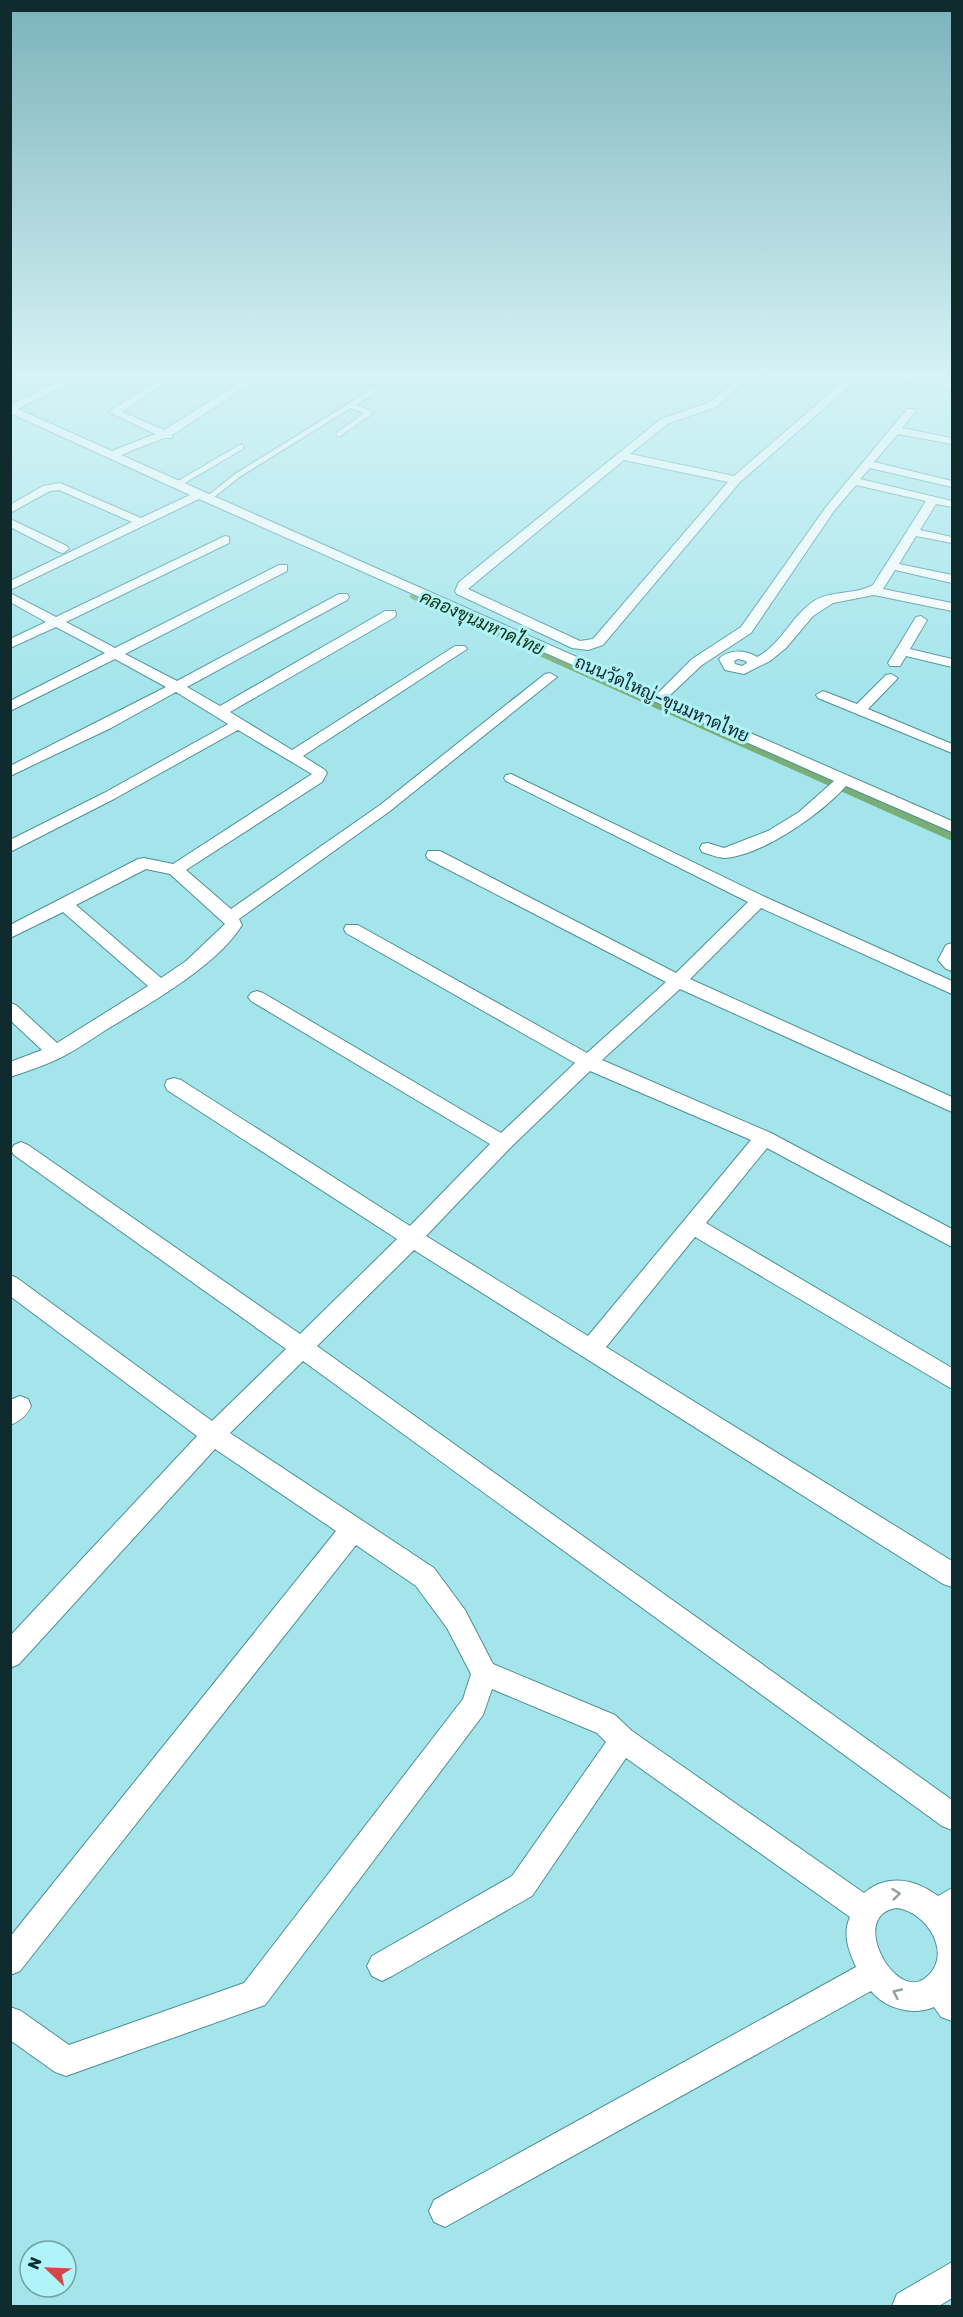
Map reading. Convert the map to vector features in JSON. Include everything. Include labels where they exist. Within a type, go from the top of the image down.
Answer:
[{"type":"street","name":"ถนนวัดใหญ่-ขุนมหาดไทย","points":[[170,481],[373,573],[660,698],[842,782],[952,827]]},
{"type":"street","points":[[591,481],[463,585],[461,591],[577,645],[593,645],[598,642],[735,481]]},
{"type":"street","points":[[660,698],[706,654],[726,645],[746,630],[830,509],[853,481]]},
{"type":"street","points":[[854,481],[952,504]]},
{"type":"street","points":[[10,510],[48,488],[60,486],[136,520]]},
{"type":"street","points":[[10,586],[193,492]]},
{"type":"street","points":[[706,654],[726,659],[727,664],[739,670],[748,669],[775,653],[815,606],[825,600],[867,595],[874,591],[933,500]]},
{"type":"street","points":[[10,574],[63,549],[136,520]]},
{"type":"street","points":[[10,522],[63,549]]},
{"type":"street","points":[[913,532],[952,540]]},
{"type":"street","points":[[10,644],[225,540]]},
{"type":"street","points":[[892,566],[952,579]]},
{"type":"street","points":[[10,707],[283,568]]},
{"type":"street","points":[[874,591],[952,607]]},
{"type":"street","points":[[10,597],[177,687],[294,754],[320,774],[319,777],[175,870]]},
{"type":"street","points":[[10,772],[177,687],[344,597]]},
{"type":"street","points":[[220,712],[390,614]]},
{"type":"street","points":[[921,620],[898,657],[952,663]]},
{"type":"street","points":[[294,754],[460,649]]},
{"type":"street","points":[[230,916],[385,808],[550,677]]},
{"type":"street","points":[[859,710],[891,678]]},
{"type":"street","points":[[823,694],[946,746],[952,732]]},
{"type":"street","points":[[10,847],[109,796],[238,724]]},
{"type":"street","points":[[511,778],[759,901],[952,988]]},
{"type":"street","points":[[708,848],[724,853],[734,851],[779,830],[809,813],[842,782]]},
{"type":"street","points":[[434,855],[678,981],[952,1105]]},
{"type":"street","points":[[10,932],[140,863],[150,863],[175,870],[230,916],[234,925],[192,965],[98,1029],[56,1052],[10,1070]]},
{"type":"street","points":[[10,1655],[213,1435],[412,1238],[503,1143],[678,981],[759,901]]},
{"type":"street","points":[[64,904],[160,987]]},
{"type":"street","points":[[352,929],[588,1062],[764,1138],[952,1239]]},
{"type":"street","points":[[952,948],[947,960],[952,965]]},
{"type":"street","points":[[257,997],[503,1143]]},
{"type":"street","points":[[10,1009],[56,1052]]},
{"type":"street","points":[[174,1085],[412,1238],[952,1575]]},
{"type":"street","points":[[591,1349],[764,1138]]},
{"type":"street","points":[[21,1150],[302,1348],[952,1816]]},
{"type":"street","points":[[693,1226],[952,1378]]},
{"type":"street","points":[[10,1284],[213,1435],[425,1577],[456,1619],[484,1673],[606,1724],[623,1740],[865,1911]]},
{"type":"street","points":[[10,1961],[353,1528]]},
{"type":"street","points":[[10,2022],[66,2061],[254,1994],[474,1706],[484,1673]]},
{"type":"street","points":[[382,1966],[522,1886],[623,1740]]},
{"type":"street","points":[[952,1954],[946,1909],[926,1904],[908,1893],[890,1894],[875,1899],[865,1911],[860,1932],[863,1951],[873,1974],[887,1988],[905,1997],[946,1998],[952,1958]]},
{"type":"street","points":[[445,2211],[873,1974]]},
{"type":"street","points":[[909,2307],[952,2279]]},
{"type":"lane","points":[[193,492],[205,481]]},
{"type":"lane","points":[[193,492],[221,481]]},
{"type":"waterway","name":"คลองขุนมหาดไทย","points":[[417,596],[952,835]]}]
